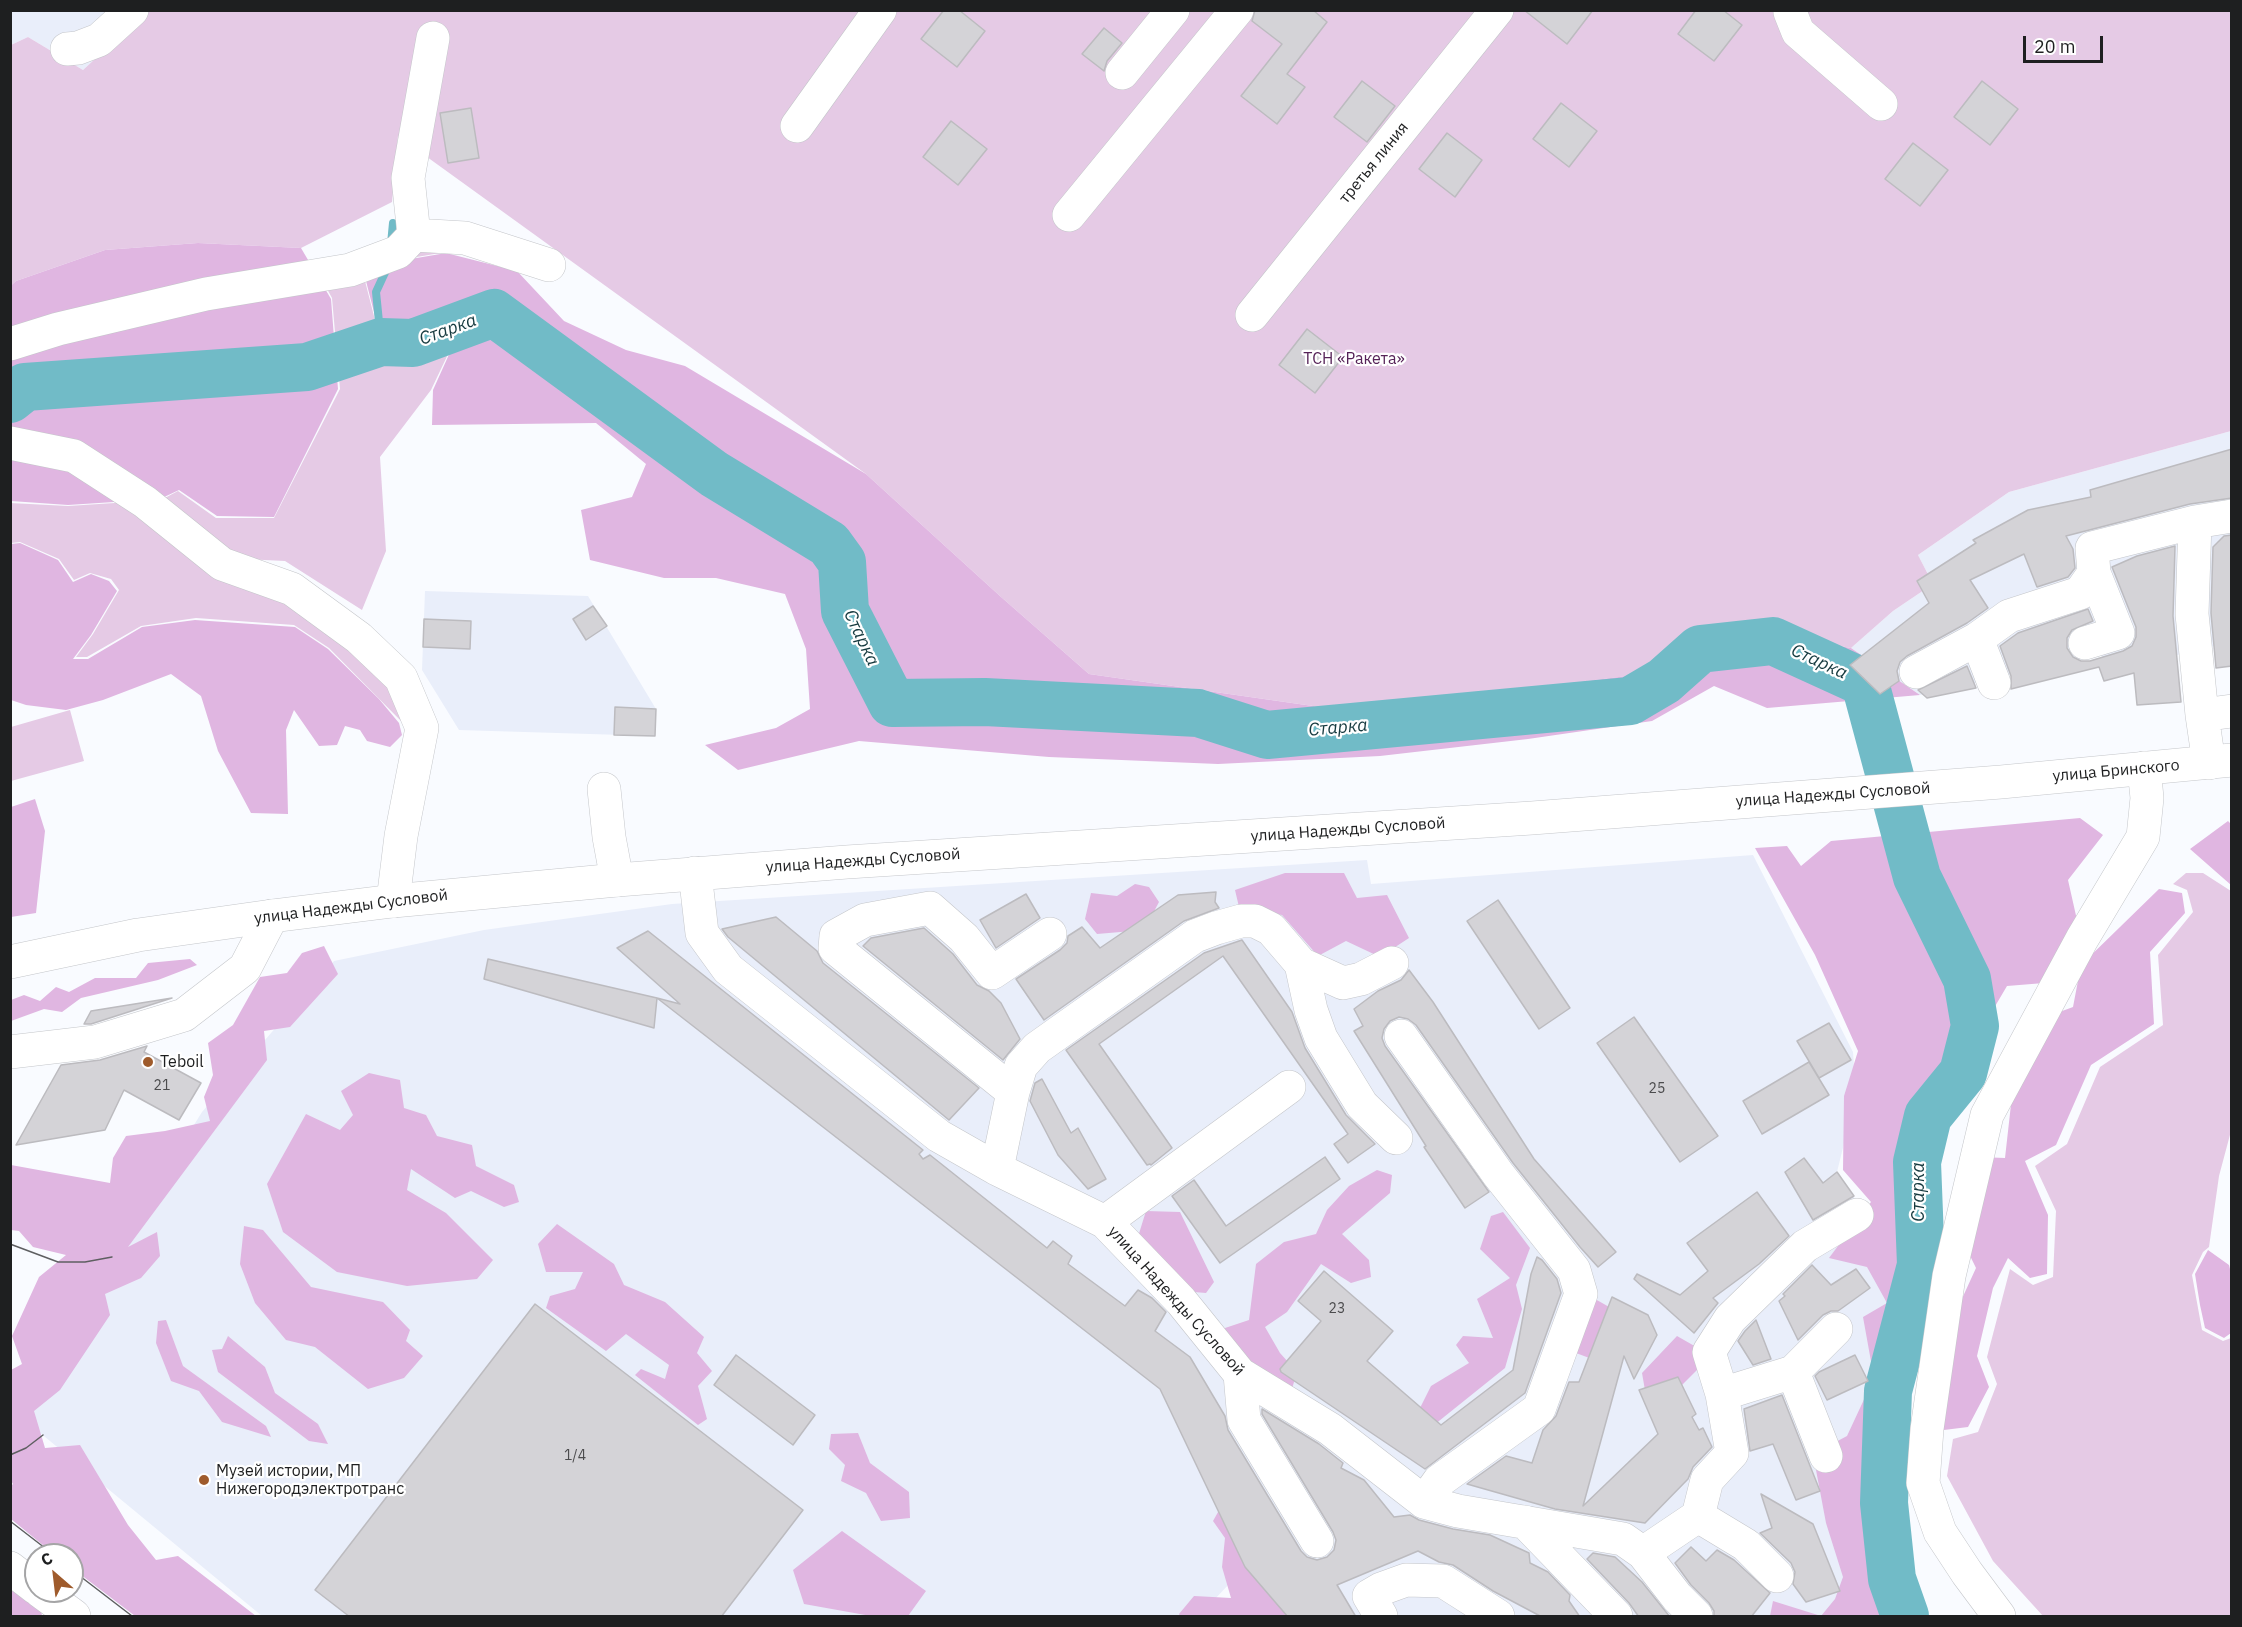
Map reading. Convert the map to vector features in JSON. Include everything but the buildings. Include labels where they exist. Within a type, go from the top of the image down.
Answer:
[{"type":"main road","points":[[67,49],[78,48],[99,40],[132,10]]},
{"type":"main road","points":[[797,126],[880,10]]},
{"type":"main road","points":[[1122,73],[1173,10]]},
{"type":"main road","points":[[1069,215],[1237,10]]},
{"type":"main road","name":"третья линия","points":[[1252,315],[1497,10]]},
{"type":"main road","points":[[1791,10],[1798,32],[1881,104]]},
{"type":"main road","points":[[10,344],[58,328],[206,294],[350,270],[398,252],[414,235],[408,178],[433,38]]},
{"type":"main road","points":[[414,235],[465,238],[549,265]]},
{"type":"main road","points":[[10,443],[74,456],[146,502],[222,564],[292,589],[359,638],[401,678],[422,728],[401,836],[393,901]]},
{"type":"main road","points":[[2085,643],[2118,633],[2094,573],[2092,548],[2194,522],[2232,516]]},
{"type":"main road","points":[[2194,522],[2192,614],[2217,713],[2220,761]]},
{"type":"main road","points":[[1916,672],[1977,639],[2009,616],[2080,593],[2094,573]]},
{"type":"main road","points":[[1977,639],[1994,683]]},
{"type":"main road","name":"улица Бринского","points":[[2001,782],[2220,761]]},
{"type":"main road","points":[[1999,1617],[1966,1573],[1940,1532],[1923,1483],[1927,1429],[1949,1276],[1987,1115],[2082,939],[2143,837],[2147,798],[2144,768]]},
{"type":"main road","name":"улица Надежды Сусловой","points":[[10,962],[138,935],[272,916],[393,901],[616,880],[894,858],[1532,818],[2001,782]]},
{"type":"main road","points":[[604,789],[616,880]]},
{"type":"main road","name":"улица Надежды Сусловой","points":[[695,873],[702,933],[728,969],[939,1136],[997,1169],[1105,1222],[1181,1301],[1240,1374],[1330,1429],[1424,1502],[1458,1511],[1623,1539],[1643,1553],[1677,1597],[1696,1617]]},
{"type":"main road","points":[[1013,1092],[835,948],[836,936],[865,920],[930,908],[964,938],[992,973],[1050,934]]},
{"type":"main road","points":[[10,1052],[95,1042],[184,1015],[245,968],[272,916]]},
{"type":"main road","points":[[997,1169],[1013,1092],[1021,1066],[1036,1048],[1195,936],[1241,921],[1255,921],[1271,929],[1301,964],[1343,983],[1361,979],[1392,963]]},
{"type":"main road","points":[[1301,964],[1311,1010],[1321,1038],[1362,1105],[1396,1138]]},
{"type":"main road","points":[[1401,1036],[1498,1174],[1574,1270],[1581,1294],[1539,1409],[1439,1481],[1424,1502]]},
{"type":"main road","points":[[1105,1222],[1289,1087]]},
{"type":"main road","points":[[1643,1553],[1698,1516],[1707,1480],[1732,1453],[1722,1394],[1709,1352],[1730,1319],[1805,1246],[1857,1215]]},
{"type":"main road","points":[[1722,1394],[1792,1372],[1836,1329]]},
{"type":"main road","points":[[1792,1372],[1826,1456]]},
{"type":"main road","points":[[1240,1374],[1244,1420],[1317,1541]]},
{"type":"main road","points":[[1698,1516],[1746,1545],[1777,1576]]},
{"type":"main road","points":[[1525,1522],[1616,1617]]},
{"type":"main road","points":[[10,1568],[24,1579]]},
{"type":"main road","points":[[1381,1617],[1369,1596],[1406,1580],[1443,1581],[1498,1617]]},
{"type":"main road","points":[[55,1603],[74,1617]]},
{"type":"shaded area","points":[[11,11],[147,11],[83,70],[28,37],[11,45]]},
{"type":"shaded area","points":[[198,243],[301,248],[331,299],[338,389],[274,517],[217,516],[179,490],[160,499],[68,505],[11,501],[10,287],[16,281],[105,250]]},
{"type":"shaded area","points":[[446,253],[517,271],[564,321],[626,350],[685,366],[866,474],[1089,674],[1348,711],[1634,675],[1697,641],[1779,635],[1851,648],[1920,695],[1767,708],[1714,686],[1652,721],[1528,739],[1380,756],[1218,764],[1049,757],[859,741],[738,770],[705,745],[776,728],[810,709],[806,649],[785,594],[716,578],[664,578],[590,560],[581,510],[632,497],[646,464],[596,423],[432,425],[433,390],[451,350],[376,320],[366,281],[405,260]]},
{"type":"shaded area","points":[[2231,431],[2231,642],[2111,671],[2101,655],[1920,695],[1851,648],[1893,611],[1933,584],[1918,555],[2009,492]]},
{"type":"shaded area","points":[[20,543],[58,560],[73,582],[91,574],[109,581],[117,591],[91,635],[73,659],[88,659],[142,627],[195,620],[295,627],[328,649],[379,699],[399,723],[402,735],[390,747],[367,741],[360,730],[345,726],[337,745],[319,746],[294,710],[286,730],[288,814],[251,813],[218,751],[201,696],[171,674],[103,700],[66,710],[26,705],[11,700],[11,544]]},
{"type":"shaded area","points":[[425,591],[588,596],[656,709],[655,736],[459,730],[422,670]]},
{"type":"shaded area","points":[[35,799],[45,831],[36,913],[11,917],[11,807]]},
{"type":"shaded area","points":[[2080,818],[2103,835],[2068,880],[2077,920],[2044,983],[2007,986],[1984,1025],[1936,1164],[1910,1279],[1892,1336],[1896,1412],[1895,1467],[1902,1546],[1915,1591],[1928,1616],[1821,1616],[1835,1599],[1843,1577],[1826,1523],[1813,1454],[1847,1436],[1874,1378],[1863,1317],[1887,1303],[1867,1267],[1829,1258],[1871,1202],[1843,1170],[1844,1096],[1858,1051],[1815,955],[1755,848],[1787,846],[1801,866],[1831,841]]},
{"type":"shaded area","points":[[2228,821],[2231,824],[2231,885],[2190,849]]},
{"type":"shaded area","points":[[1753,855],[1853,1052],[1856,1095],[1837,1172],[1898,1264],[1844,1616],[1288,1616],[1245,1567],[1199,1616],[262,1616],[16,1413],[202,1112],[334,961],[484,930],[672,904],[1367,860],[1371,884]]},
{"type":"shaded area","points":[[1285,873],[1344,873],[1357,898],[1387,895],[1409,938],[1380,957],[1346,941],[1318,956],[1282,915],[1239,907],[1235,890]]},
{"type":"shaded area","points":[[1135,884],[1149,887],[1159,902],[1144,930],[1097,934],[1085,919],[1091,893],[1117,896]]},
{"type":"shaded area","points":[[2159,889],[2182,893],[2185,913],[2150,952],[2154,1024],[2091,1065],[2056,1145],[2025,1161],[2048,1215],[2047,1274],[2030,1278],[2008,1258],[1993,1288],[1977,1356],[1989,1387],[1968,1427],[1936,1431],[1960,1303],[1976,1268],[1957,1229],[1980,1157],[2005,1158],[2017,1051],[2046,1017],[2073,1007],[2081,965]]},
{"type":"shaded area","points":[[324,946],[338,974],[290,1027],[264,1031],[267,1060],[128,1247],[157,1232],[160,1256],[141,1278],[105,1294],[110,1315],[60,1390],[34,1411],[45,1448],[80,1445],[128,1525],[156,1560],[178,1556],[256,1616],[135,1616],[84,1577],[84,1543],[40,1543],[11,1519],[11,1486],[13,1484],[10,1479],[11,1370],[22,1364],[12,1336],[39,1277],[66,1255],[33,1247],[19,1231],[11,1230],[11,1165],[110,1183],[113,1158],[126,1136],[165,1131],[210,1121],[204,1097],[213,1075],[208,1043],[233,1025],[260,977],[287,973],[302,953]]},
{"type":"shaded area","points":[[190,959],[197,965],[158,980],[81,998],[62,1012],[44,1009],[11,1021],[11,1000],[24,995],[40,1001],[56,987],[69,992],[95,978],[136,978],[148,963]]},
{"type":"shaded area","points":[[369,1073],[400,1080],[404,1108],[426,1115],[437,1136],[472,1145],[476,1166],[514,1185],[519,1202],[504,1207],[471,1191],[455,1198],[411,1169],[407,1190],[446,1213],[493,1260],[477,1279],[407,1286],[337,1272],[283,1232],[267,1184],[306,1114],[340,1130],[353,1115],[341,1091]]},
{"type":"shaded area","points":[[1377,1170],[1392,1175],[1390,1193],[1342,1234],[1369,1260],[1371,1277],[1351,1283],[1321,1264],[1287,1312],[1265,1327],[1280,1353],[1297,1372],[1291,1392],[1267,1395],[1254,1363],[1229,1352],[1216,1331],[1249,1320],[1256,1264],[1284,1242],[1316,1234],[1327,1210],[1349,1186]]},
{"type":"shaded area","points":[[1146,1211],[1180,1212],[1214,1282],[1206,1293],[1182,1291],[1137,1240]]},
{"type":"shaded area","points":[[1503,1212],[1530,1248],[1516,1285],[1522,1309],[1505,1368],[1424,1433],[1411,1426],[1431,1386],[1469,1363],[1456,1345],[1463,1336],[1493,1338],[1477,1299],[1510,1278],[1480,1249],[1491,1216]]},
{"type":"shaded area","points":[[557,1224],[614,1264],[624,1285],[665,1302],[704,1337],[697,1353],[712,1371],[698,1386],[707,1419],[698,1425],[635,1375],[641,1369],[665,1379],[669,1365],[626,1334],[606,1351],[546,1308],[550,1296],[575,1289],[583,1272],[546,1272],[538,1244]]},
{"type":"shaded area","points":[[244,1226],[263,1230],[311,1287],[383,1302],[410,1330],[406,1341],[423,1356],[404,1378],[368,1389],[315,1347],[286,1340],[255,1303],[240,1264]]},
{"type":"shaded area","points":[[2208,1250],[2229,1265],[2231,1273],[2231,1333],[2224,1338],[2205,1328],[2200,1305],[2195,1274]]},
{"type":"shaded area","points":[[1588,1295],[1618,1312],[1608,1365],[1576,1353]]},
{"type":"shaded area","points":[[166,1320],[183,1366],[266,1426],[271,1437],[222,1422],[199,1391],[171,1381],[156,1343],[158,1321]]},
{"type":"shaded area","points":[[228,1336],[265,1367],[275,1393],[318,1424],[328,1444],[309,1441],[218,1372],[212,1350],[222,1349]]},
{"type":"shaded area","points":[[1677,1336],[1698,1348],[1698,1369],[1665,1402],[1646,1396],[1642,1373]]},
{"type":"shaded area","points":[[858,1433],[870,1463],[909,1492],[910,1518],[881,1521],[866,1493],[841,1481],[845,1465],[829,1449],[831,1434]]},
{"type":"shaded area","points":[[1226,1498],[1316,1616],[1180,1616],[1179,1614],[1194,1596],[1231,1598],[1222,1567],[1225,1538],[1213,1521]]},
{"type":"shaded area","points":[[842,1531],[926,1591],[908,1616],[871,1616],[804,1604],[793,1570]]},
{"type":"shaded area","points":[[10,1572],[24,1587],[24,1603],[39,1603],[42,1616],[11,1616]]},
{"type":"shaded area","points":[[1773,1601],[1821,1616],[1770,1616]]},
{"type":"green space","name":"ТСН «Ракета»","points":[[147,11],[2231,11],[2231,431],[2009,492],[1918,555],[1933,584],[1893,611],[1851,648],[1779,635],[1697,641],[1635,675],[1348,711],[1089,674],[866,474],[398,136],[392,202],[301,248],[198,243],[105,250],[16,281],[11,287],[11,45],[28,37],[83,70]]},
{"type":"green space","points":[[402,251],[446,252],[405,259],[365,281],[375,320],[450,350],[431,390],[380,457],[386,551],[362,610],[285,561],[244,559],[398,681],[401,721],[329,648],[294,625],[196,618],[141,626],[87,657],[76,657],[93,634],[119,590],[111,579],[90,573],[74,580],[59,559],[20,542],[11,543],[10,503],[68,506],[161,500],[178,491],[216,518],[274,518],[340,389],[332,298],[321,278]]},
{"type":"green space","points":[[70,710],[84,761],[11,781],[11,727]]},
{"type":"green space","points":[[2186,873],[2203,873],[2231,891],[2231,1131],[2219,1176],[2209,1247],[2203,1252],[2192,1275],[2202,1330],[2223,1341],[2231,1338],[2231,1616],[2043,1616],[1993,1561],[1947,1476],[1953,1439],[1978,1432],[1997,1384],[1987,1357],[2010,1269],[2033,1285],[2053,1277],[2056,1211],[2035,1166],[2067,1144],[2100,1067],[2163,1025],[2158,955],[2193,912],[2187,890],[2173,884]]},
{"type":"waterway","points":[[391,244],[393,223]]},
{"type":"waterway","points":[[381,342],[376,292],[388,266]]},
{"type":"waterway","name":"Старка","points":[[10,399],[25,387],[307,367],[381,342],[413,343],[494,313],[714,474],[829,544],[842,562],[845,611],[892,703],[985,702],[1198,713],[1267,735],[1630,701],[1664,681],[1700,649],[1773,641],[1865,683],[1917,877],[1967,979],[1975,1026],[1963,1073],[1928,1116],[1917,1162],[1921,1265],[1888,1391],[1884,1503],[1892,1579],[1905,1616]]},
{"type":"tram line","points":[[10,1244],[58,1262],[85,1262],[112,1257]]},
{"type":"tram line","points":[[10,1455],[26,1448],[43,1435]]},
{"type":"tram line","points":[[10,1521],[38,1543]]},
{"type":"tram line","points":[[84,1579],[132,1616]]},
{"type":"place","name":"Teboil","points":[[148,1062]]},
{"type":"place","name":"Музей истории, МП Нижегородэлектротранс","points":[[204,1480]]}]
